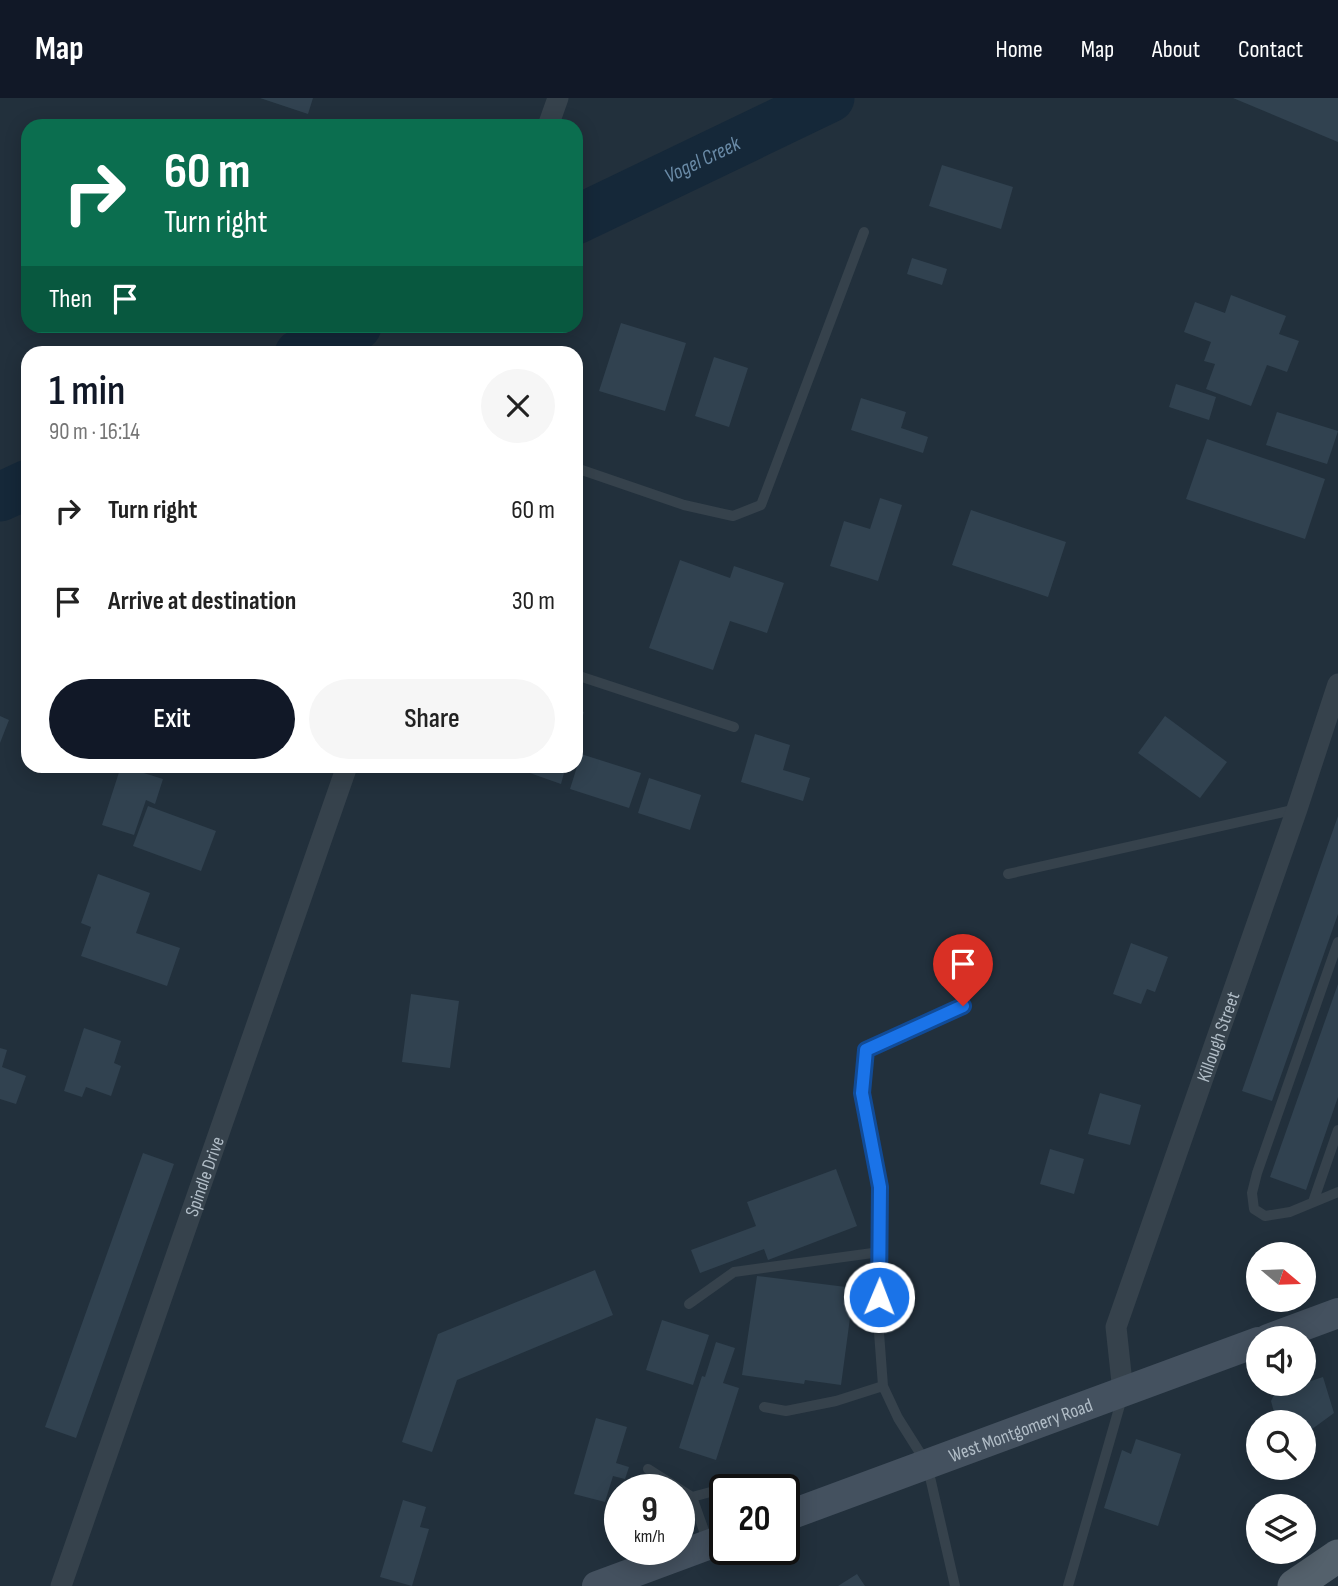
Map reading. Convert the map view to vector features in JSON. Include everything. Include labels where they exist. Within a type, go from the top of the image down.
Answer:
[{"type":"main road","points":[[1303,1326],[1338,1313]]},
{"type":"main road","name":"West Montgomery Road","points":[[800,1503],[927,1464],[1246,1346]]},
{"type":"main road","points":[[597,1586],[627,1581],[709,1545]]},
{"type":"main road","points":[[1294,1586],[1338,1556]]},
{"type":"street","points":[[550,119],[558,98]]},
{"type":"street","name":"Killough Street","points":[[1124,1392],[1116,1327],[1338,684]]},
{"type":"street","name":"Spindle Drive","points":[[61,1586],[345,773]]},
{"type":"lane","points":[[583,470],[684,505],[733,516],[761,505],[864,232]]},
{"type":"lane","points":[[583,677],[734,727]]},
{"type":"lane","points":[[1009,874],[1297,809]]},
{"type":"lane","points":[[1338,942],[1252,1192],[1254,1209],[1265,1216],[1290,1212],[1338,1192]]},
{"type":"lane","points":[[955,1586],[927,1464],[898,1418],[883,1386],[878,1320],[880,1187],[862,1093],[866,1050],[963,1006]]},
{"type":"lane","points":[[1313,1202],[1338,1130]]},
{"type":"lane","points":[[690,1304],[734,1272],[880,1252]]},
{"type":"lane","points":[[764,1407],[786,1410],[836,1401],[883,1386]]},
{"type":"lane","points":[[1066,1585],[1124,1392]]},
{"type":"lane","points":[[648,1469],[656,1474]]},
{"type":"lane","points":[[695,1502],[709,1528]]},
{"type":"building","points":[[260,98],[313,98],[308,114]]},
{"type":"building","points":[[1233,98],[1338,98],[1338,142]]},
{"type":"building","points":[[942,165],[1013,187],[1001,229],[929,206]]},
{"type":"building","points":[[912,258],[947,269],[942,285],[907,274]]},
{"type":"building","points":[[1231,295],[1286,316],[1279,334],[1299,341],[1287,372],[1267,365],[1251,406],[1206,389],[1215,364],[1204,361],[1211,342],[1184,332],[1195,302],[1225,313]]},
{"type":"building","points":[[621,323],[686,343],[665,411],[599,391]]},
{"type":"building","points":[[714,357],[748,368],[729,427],[695,416]]},
{"type":"building","points":[[1176,384],[1216,397],[1209,420],[1169,407]]},
{"type":"building","points":[[861,398],[906,412],[901,428],[928,437],[923,453],[851,430]]},
{"type":"building","points":[[1277,412],[1338,431],[1327,464],[1266,445]]},
{"type":"building","points":[[1207,439],[1325,479],[1305,539],[1186,499]]},
{"type":"building","points":[[880,498],[902,505],[878,581],[830,566],[844,521],[870,529]]},
{"type":"building","points":[[971,510],[1066,542],[1048,597],[952,565]]},
{"type":"building","points":[[680,560],[730,578],[734,566],[784,583],[767,633],[730,621],[713,670],[649,648]]},
{"type":"building","points":[[0,716],[9,720],[0,743]]},
{"type":"building","points":[[1165,716],[1227,762],[1200,798],[1138,753]]},
{"type":"building","points":[[755,734],[790,745],[783,770],[810,778],[803,801],[741,782]]},
{"type":"building","points":[[583,755],[641,773],[629,808],[570,789],[575,773],[583,773]]},
{"type":"building","points":[[119,773],[144,773],[163,779],[155,804],[146,800],[134,835],[102,825]]},
{"type":"building","points":[[530,773],[564,773],[561,784]]},
{"type":"building","points":[[649,778],[701,795],[690,830],[638,813]]},
{"type":"building","points":[[148,806],[216,831],[201,871],[133,846]]},
{"type":"building","points":[[1338,816],[1338,914],[1272,1101],[1242,1091]]},
{"type":"building","points":[[98,874],[150,893],[136,933],[180,948],[167,986],[81,956],[91,927],[81,923]]},
{"type":"building","points":[[1131,943],[1168,957],[1155,992],[1147,989],[1141,1004],[1113,994]]},
{"type":"building","points":[[1338,984],[1338,1097],[1306,1190],[1270,1177]]},
{"type":"building","points":[[411,994],[459,1001],[450,1068],[402,1062]]},
{"type":"building","points":[[84,1028],[121,1041],[114,1063],[121,1066],[111,1096],[86,1087],[82,1097],[64,1091]]},
{"type":"building","points":[[0,1048],[7,1050],[2,1067],[26,1076],[16,1104],[0,1099]]},
{"type":"building","points":[[1100,1093],[1141,1105],[1130,1145],[1088,1134]]},
{"type":"building","points":[[1050,1149],[1084,1159],[1074,1194],[1040,1184]]},
{"type":"building","points":[[143,1153],[174,1164],[76,1438],[45,1427]]},
{"type":"building","points":[[836,1169],[857,1226],[768,1260],[764,1249],[700,1273],[691,1250],[756,1226],[747,1202]]},
{"type":"building","points":[[595,1270],[613,1315],[457,1380],[432,1452],[402,1442],[438,1334]]},
{"type":"building","points":[[757,1276],[854,1288],[841,1385],[805,1380],[804,1384],[742,1375]]},
{"type":"building","points":[[662,1320],[709,1335],[693,1385],[646,1370]]},
{"type":"building","points":[[716,1342],[735,1348],[723,1383],[739,1388],[716,1460],[679,1448]]},
{"type":"building","points":[[1323,1377],[1334,1413],[1316,1426],[1316,1410],[1273,1410],[1271,1401],[1274,1396],[1316,1396],[1316,1379]]},
{"type":"building","points":[[596,1418],[627,1427],[616,1463],[629,1467],[627,1474],[604,1474],[604,1502],[574,1494]]},
{"type":"building","points":[[1136,1439],[1181,1454],[1158,1526],[1104,1508],[1122,1450],[1131,1454]]},
{"type":"building","points":[[403,1500],[426,1507],[420,1527],[429,1529],[412,1586],[380,1577]]},
{"type":"building","points":[[857,1574],[865,1586],[838,1586]]},
{"type":"waterway","name":"Vogel Creek","points":[[583,217],[830,98]]},
{"type":"waterway","name":"Vogel Creek","points":[[316,346],[342,333]]},
{"type":"waterway","name":"Vogel Creek","points":[[0,497],[21,487]]},
{"type":"route","points":[[879,1297],[880,1187],[862,1093],[866,1050],[963,1006]]}]
